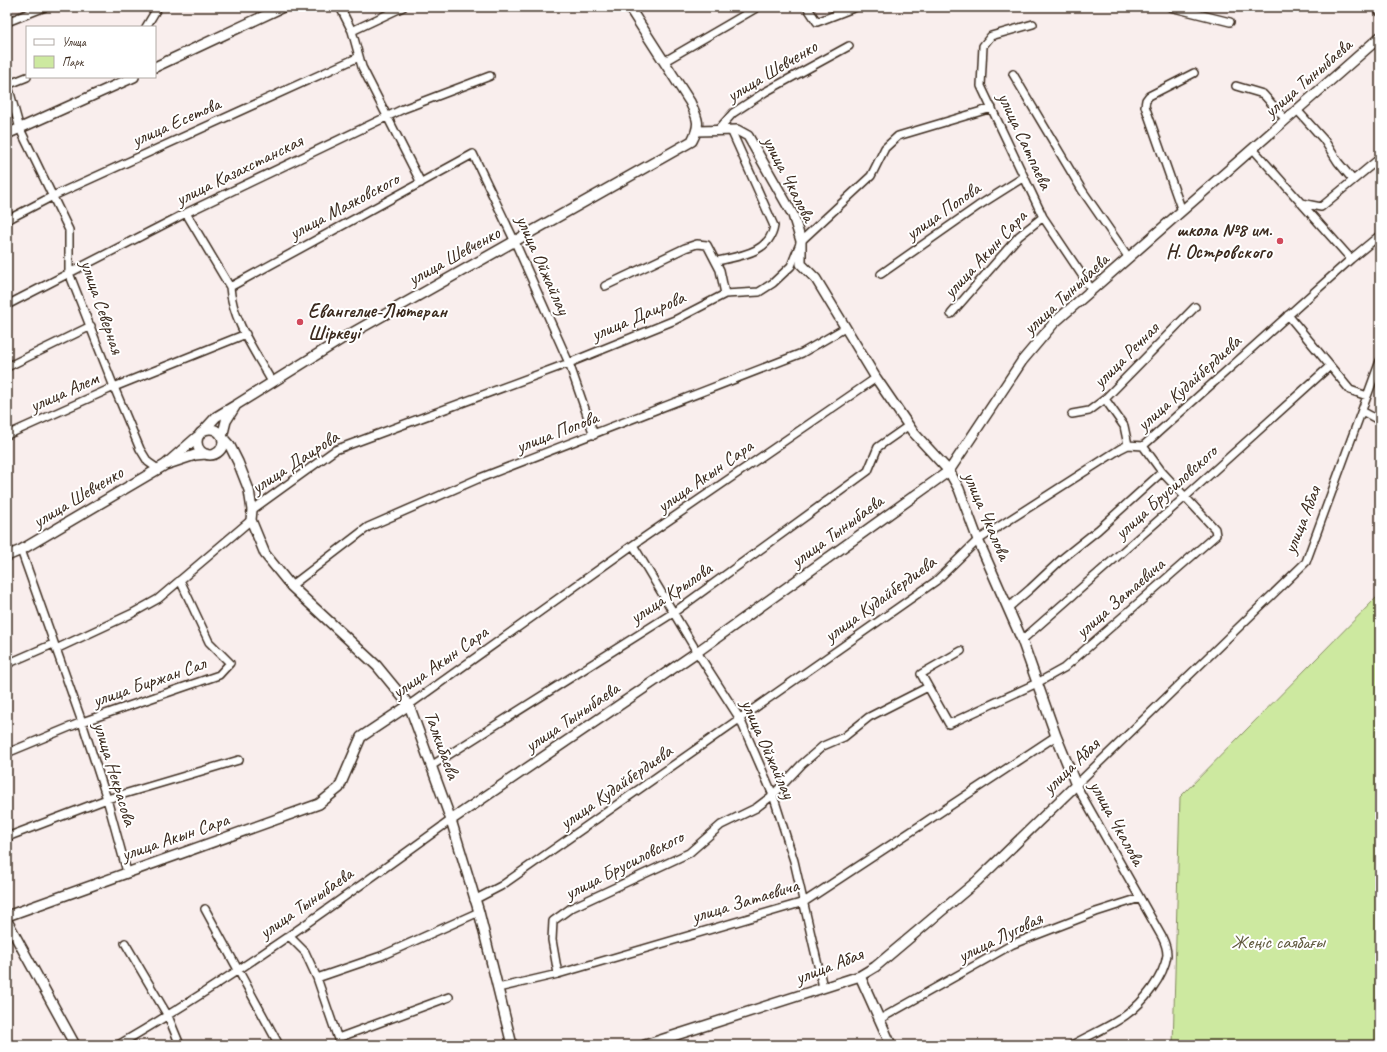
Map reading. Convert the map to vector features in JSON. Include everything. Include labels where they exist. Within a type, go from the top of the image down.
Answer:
[{"type":"street","points":[[7,22],[45,7]]},
{"type":"street","points":[[147,26],[158,7]]},
{"type":"street","points":[[156,67],[283,7]]},
{"type":"street","points":[[340,7],[352,31],[362,67],[421,183]]},
{"type":"street","points":[[352,31],[403,7]]},
{"type":"street","points":[[629,7],[665,61],[695,112],[699,125],[697,131]]},
{"type":"street","points":[[665,61],[758,7]]},
{"type":"street","points":[[807,7],[817,22],[856,7]]},
{"type":"street","points":[[1170,7],[1230,22]]},
{"type":"street","points":[[1378,7],[1380,11]]},
{"type":"street","name":"улица Сатпаева","points":[[1033,24],[991,36],[983,46],[982,86],[1043,217],[1092,290]]},
{"type":"street","name":"улица Тыныбаева","points":[[118,1045],[168,1016],[240,970],[451,820],[697,652],[948,471],[1022,361],[1054,323],[1380,37]]},
{"type":"street","name":"улица Шевченко","points":[[717,131],[733,113],[765,92],[849,46]]},
{"type":"street","name":"улица Есетова","points":[[7,220],[53,196],[359,57]]},
{"type":"street","points":[[1182,211],[1145,106],[1146,100],[1149,96],[1194,73]]},
{"type":"street","name":"улица Сатпаева","points":[[1013,74],[1082,190],[1129,258]]},
{"type":"street","name":"улица Казахстанская","points":[[7,305],[186,213],[387,117],[490,76]]},
{"type":"street","points":[[7,84],[26,77]]},
{"type":"street","points":[[7,134],[122,80]]},
{"type":"street","name":"улица Северная","points":[[7,84],[20,129],[69,230],[69,273],[114,387],[140,448],[148,462],[161,467]]},
{"type":"street","points":[[1236,86],[1263,94],[1286,120]]},
{"type":"street","name":"улица Даирова","points":[[252,510],[335,450],[569,363],[675,320],[725,294],[759,292],[773,283],[791,266],[801,241],[871,176],[885,148],[898,136],[992,108]]},
{"type":"street","points":[[1297,110],[1324,140],[1338,162],[1353,180]]},
{"type":"street","points":[[717,261],[762,248],[772,237],[774,226],[731,130]]},
{"type":"street","name":"улица Чкалова","points":[[697,131],[737,130],[748,136],[793,215],[801,241],[801,264],[816,279],[876,378],[908,426],[948,471],[958,488],[978,540],[1022,640],[1056,736],[1076,785],[1162,937],[1167,954],[1161,972],[1148,992],[1126,1015],[1072,1045]]},
{"type":"street","name":"улица Шевченко","points":[[205,429],[216,417],[345,337],[692,141],[697,131]]},
{"type":"street","points":[[1252,149],[1351,259]]},
{"type":"street","name":"улица Маяковского","points":[[230,287],[473,154]]},
{"type":"street","name":"улица Ойжайлау","points":[[473,154],[515,242],[569,363],[594,436]]},
{"type":"street","points":[[1300,202],[1321,207],[1380,158]]},
{"type":"street","name":"улица Попова","points":[[881,274],[978,206],[1024,177]]},
{"type":"street","points":[[186,213],[230,287],[231,300],[246,334],[272,382]]},
{"type":"street","name":"улица Акын Сара","points":[[951,314],[1019,236],[1043,217]]},
{"type":"street","name":"улица Кудайбердиева","points":[[474,900],[502,886],[936,581],[978,540],[1128,445],[1143,446],[1288,315],[1380,235]]},
{"type":"street","points":[[605,286],[685,248],[697,244],[707,245],[717,261],[725,294]]},
{"type":"street","name":"улица Речная","points":[[1072,414],[1089,411],[1105,399],[1195,308]]},
{"type":"street","points":[[1288,315],[1350,390],[1367,396]]},
{"type":"street","points":[[7,367],[91,326]]},
{"type":"street","name":"улица Попова","points":[[291,586],[368,527],[480,478],[594,436],[802,353],[845,328]]},
{"type":"street","name":"улица Алем","points":[[7,435],[114,387],[246,334]]},
{"type":"street","name":"улица Абая","points":[[644,1045],[860,976],[875,967],[978,881],[1306,562],[1380,361]]},
{"type":"street","name":"улица Брусиловского","points":[[1022,640],[1185,497],[1330,366]]},
{"type":"street","name":"улица Акын Сара","points":[[7,916],[319,804],[338,788],[361,737],[409,706],[633,546],[876,378]]},
{"type":"street","points":[[1105,399],[1124,426],[1128,445]]},
{"type":"street","points":[[215,454],[222,445],[222,437],[226,421],[236,405]]},
{"type":"street","points":[[1362,411],[1380,421]]},
{"type":"street","name":"улица Крылова","points":[[431,766],[674,613],[868,471],[878,447],[908,426]]},
{"type":"street","points":[[161,467],[205,429],[213,429],[222,437]]},
{"type":"street","points":[[197,437],[199,450],[206,454]]},
{"type":"street","name":"Талкибаева","points":[[222,437],[230,446],[249,490],[252,510],[251,520],[265,554],[291,586],[378,666],[409,706],[451,820],[474,900],[479,912],[512,1045]]},
{"type":"street","points":[[1143,446],[1162,472],[1185,497]]},
{"type":"street","points":[[161,467],[195,455],[206,454],[228,455],[238,462]]},
{"type":"street","name":"улица Шевченко","points":[[7,556],[21,550],[161,467]]},
{"type":"street","points":[[1008,608],[1062,558],[1098,530],[1162,472]]},
{"type":"street","name":"улица Затаевича","points":[[1037,683],[1064,668],[1216,535],[1215,529],[1185,497]]},
{"type":"street","name":"улица Даирова","points":[[7,664],[131,614],[158,599],[251,520]]},
{"type":"street","name":"улица Ойжайлау","points":[[633,546],[697,652],[740,719],[773,795],[794,861],[823,987]]},
{"type":"street","name":"улица Некрасова","points":[[21,550],[82,722],[107,799],[127,872]]},
{"type":"street","name":"улица Биржан Сал","points":[[7,753],[82,722],[219,675],[230,663],[209,642],[180,580]]},
{"type":"street","points":[[962,651],[921,674],[949,724],[1037,683]]},
{"type":"street","name":"улица Брусиловского","points":[[558,974],[552,940],[553,921],[571,908],[689,853],[721,825],[756,808],[773,795],[802,764],[823,746],[844,737],[869,717],[928,687]]},
{"type":"street","name":"улица Затаевича","points":[[498,988],[558,974],[804,902],[1056,736]]},
{"type":"street","points":[[7,837],[107,799],[239,760]]},
{"type":"street","name":"улица Луговая","points":[[880,1019],[1012,944],[1096,912],[1140,898]]},
{"type":"street","points":[[205,909],[240,970],[279,1045]]},
{"type":"street","points":[[317,978],[381,956],[479,912]]},
{"type":"street","points":[[7,921],[75,1045]]},
{"type":"street","points":[[289,936],[305,952],[317,978],[340,1045]]},
{"type":"street","points":[[125,943],[168,1016],[180,1045]]},
{"type":"street","points":[[860,976],[890,1045]]},
{"type":"street","points":[[338,1038],[449,997]]},
{"type":"green space","name":"Жеңіс саябағы","points":[[1380,594],[1380,1045],[1173,1045],[1180,797]]},
{"type":"place","name":"школа №8 им. Н. Островского","points":[[1280,241]]},
{"type":"place","name":"Евангелие-Лютеран Шіркеуі","points":[[300,322]]}]
